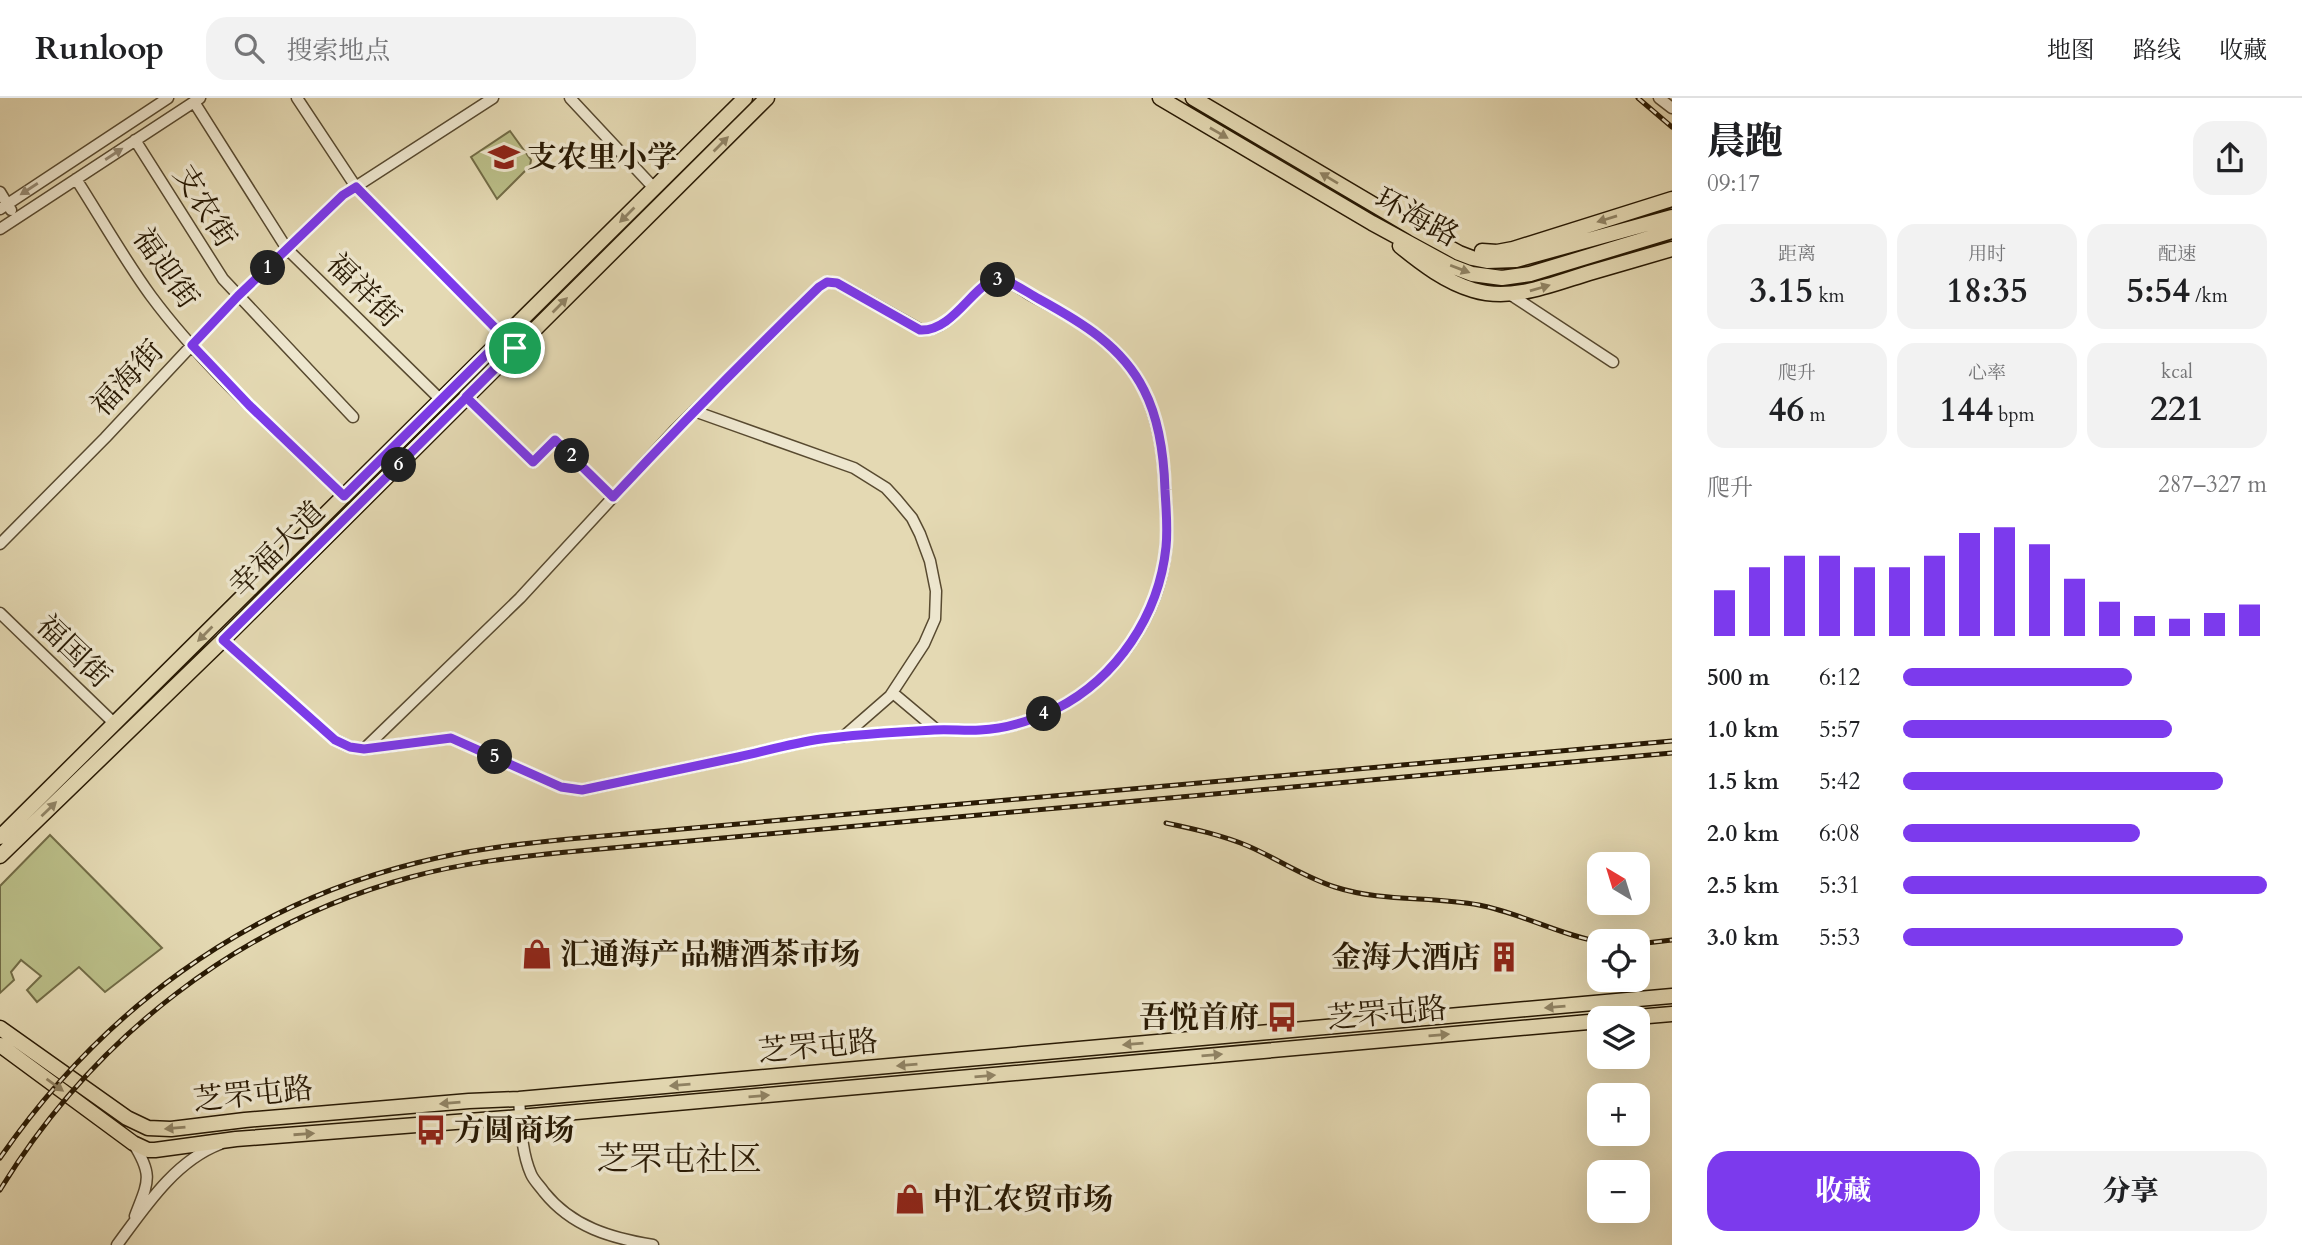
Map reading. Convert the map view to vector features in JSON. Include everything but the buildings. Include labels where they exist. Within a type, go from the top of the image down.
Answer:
[{"type":"main road","name":"幸福大道","points":[[0,837],[745,98]]},
{"type":"main road","name":"幸福大道","points":[[0,856],[223,640],[767,98]]},
{"type":"main road","name":"环海路","points":[[1160,98],[1372,223],[1451,266],[1489,277],[1530,274],[1672,217]]},
{"type":"main road","name":"环海路","points":[[1193,98],[1459,253],[1487,261],[1516,260],[1672,231]]},
{"type":"main road","points":[[1382,210],[1406,217],[1471,248],[1497,252],[1672,199]]},
{"type":"main road","points":[[1372,223],[1430,269],[1476,291],[1526,292],[1672,249]]},
{"type":"main road","name":"芝罘屯路","points":[[0,1028],[127,1118],[148,1128],[171,1129],[245,1120],[519,1099],[1672,996]]},
{"type":"main road","points":[[1650,1016],[1672,1014]]},
{"type":"main road","name":"芝罘屯路","points":[[0,1045],[133,1143],[155,1150],[236,1139],[520,1117],[1587,1022]]},
{"type":"street","points":[[4,206],[168,98]]},
{"type":"street","points":[[297,98],[356,187],[515,348]]},
{"type":"street","name":"福海街","points":[[0,544],[238,296],[343,195],[493,98]]},
{"type":"street","points":[[570,98],[654,188]]},
{"type":"street","points":[[1659,98],[1672,108]]},
{"type":"street","points":[[1,225],[16,219],[197,100]]},
{"type":"street","name":"福祥街","points":[[197,100],[287,248],[441,400]]},
{"type":"street","name":"支农街","points":[[135,140],[212,264],[238,296],[353,417]]},
{"type":"street","name":"福迎街","points":[[76,179],[151,296],[192,345],[249,405],[344,496]]},
{"type":"street","points":[[0,192],[4,206],[16,219]]},
{"type":"street","points":[[223,640],[335,740],[350,747],[364,749],[451,738],[561,787],[582,790],[820,739],[937,730],[983,730],[1035,718],[1081,695],[1104,675],[1125,652],[1153,601],[1166,546],[1164,469],[1155,418],[1144,390],[1122,358],[1100,335],[1003,280],[988,282],[949,320],[930,330],[920,330],[837,283],[827,282],[694,411],[520,598],[364,749]]},
{"type":"street","points":[[1508,293],[1613,362]]},
{"type":"street","points":[[466,397],[533,462],[555,440],[613,497]]},
{"type":"street","points":[[694,411],[854,468],[886,488],[912,518],[930,561],[936,592],[935,619],[924,644],[893,693],[842,737]]},
{"type":"street","name":"福国街","points":[[0,613],[115,723]]},
{"type":"street","points":[[893,693],[937,730]]},
{"type":"street","points":[[519,1099],[524,1150],[532,1176],[557,1208],[580,1223],[611,1236],[653,1245]]},
{"type":"street","points":[[117,1245],[185,1164],[212,1147],[236,1139]]},
{"type":"street","points":[[132,1225],[148,1180],[146,1167],[133,1143]]},
{"type":"green space","points":[[510,131],[531,160],[530,166],[497,199],[471,157]]},
{"type":"green space","points":[[50,835],[162,948],[105,992],[79,967],[37,1002],[27,990],[41,976],[21,960],[11,972],[14,980],[0,993],[0,886]]},
{"type":"railway","points":[[1638,98],[1672,127]]},
{"type":"railway","points":[[0,1158],[40,1105],[83,1056],[130,1012],[181,972],[235,937],[292,907],[353,882],[416,863],[492,848],[569,839],[1672,741]]},
{"type":"railway","points":[[0,1190],[37,1135],[79,1084],[125,1037],[176,994],[229,957],[287,924],[347,898],[430,872],[508,858],[567,852],[1672,753]]},
{"type":"railway","points":[[1166,823],[1238,842],[1313,878],[1352,892],[1479,905],[1587,939]]},
{"type":"railway","points":[[1650,943],[1672,940]]},
{"type":"place","name":"支农里小学","points":[[504,157]]},
{"type":"place","name":"汇通海产品糖酒茶市场","points":[[537,954]]},
{"type":"place","name":"金海大酒店","points":[[1504,957]]},
{"type":"place","name":"吾悦首府","points":[[1282,1017]]},
{"type":"place","name":"方圆商场","points":[[431,1130]]},
{"type":"place","name":"中汇农贸市场","points":[[910,1199]]},
{"type":"district","name":"芝罘屯社区","points":[[679,1158]]},
{"type":"route","points":[[515,348],[504,337],[344,496],[249,405],[192,345],[238,296],[343,195],[356,187],[515,348],[466,397],[533,462],[555,440],[613,497],[765,339],[827,282],[837,283],[920,330],[930,330],[949,320],[988,282],[1003,280],[1100,335],[1122,358],[1144,390],[1160,439],[1167,522],[1163,569],[1153,601],[1125,652],[1081,695],[1035,718],[983,730],[937,730],[820,739],[582,790],[561,787],[451,738],[364,749],[350,747],[335,740],[223,640],[466,397],[509,355],[515,348]]}]
